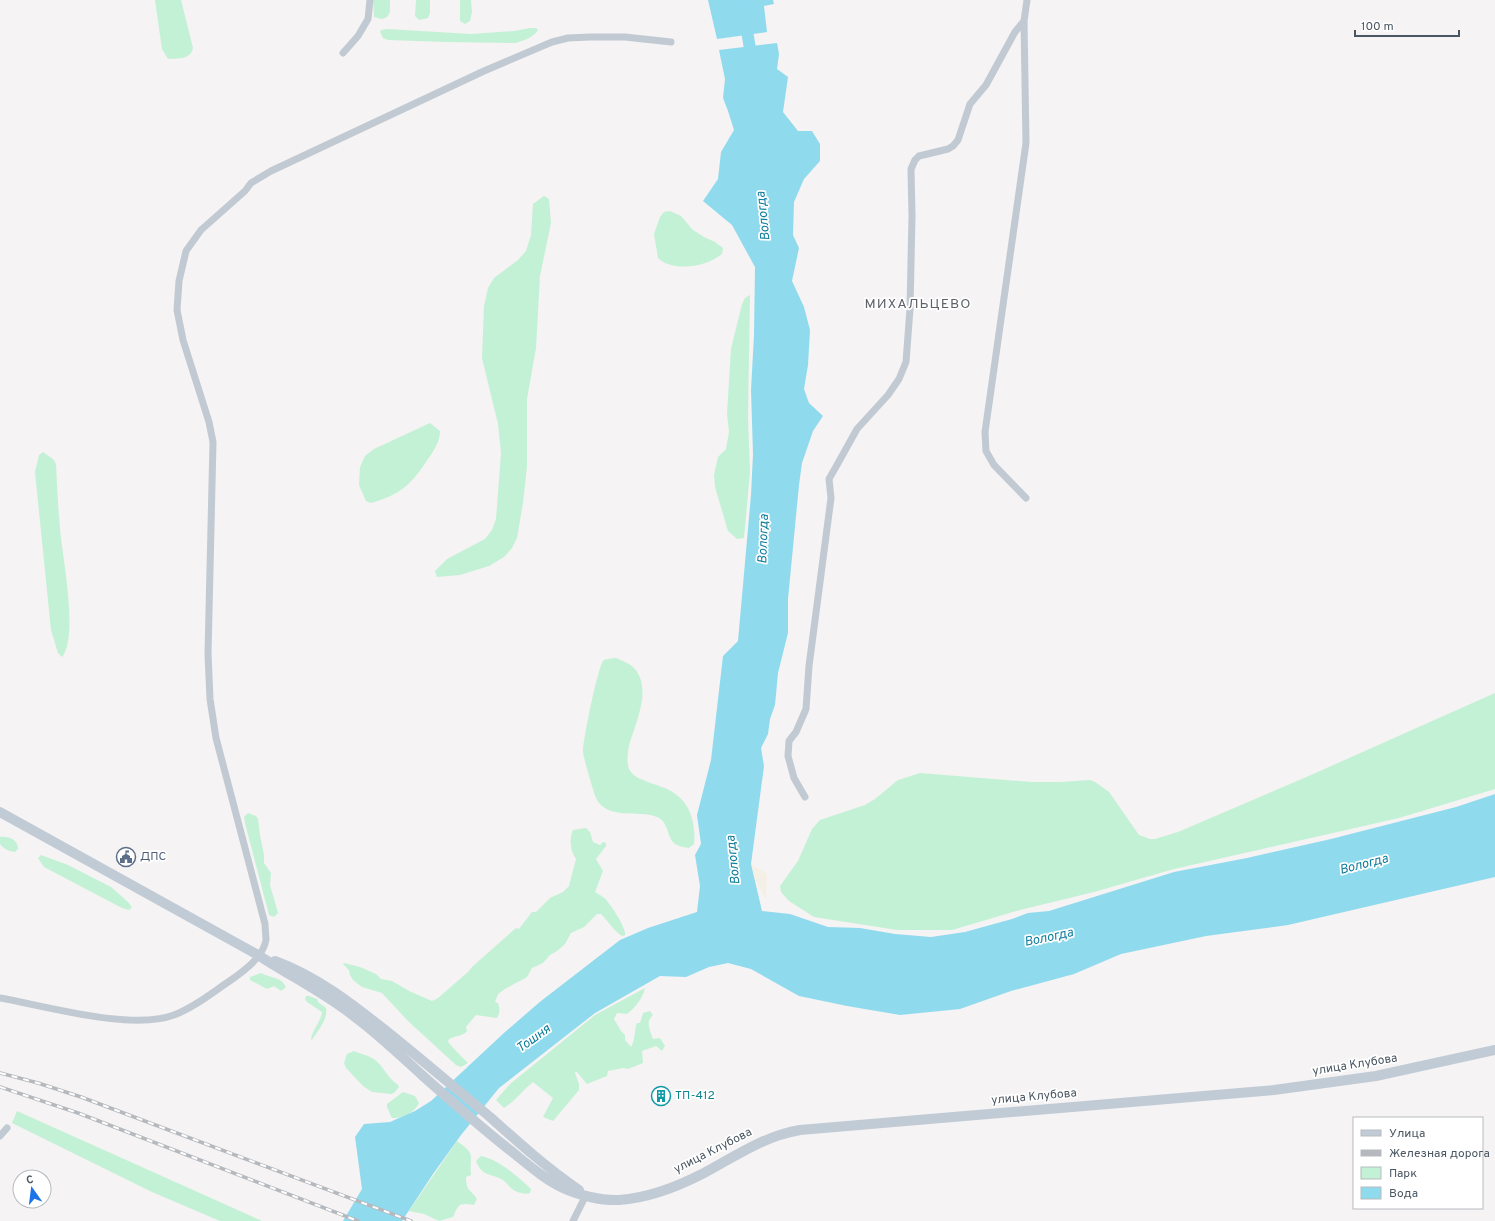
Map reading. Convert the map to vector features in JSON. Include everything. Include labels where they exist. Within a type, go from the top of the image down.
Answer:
[{"type":"main road","points":[[0,812],[258,955],[290,966],[337,994],[433,1068],[545,1166],[586,1195]]},
{"type":"main road","name":"улица Клубова","points":[[258,955],[328,997],[355,1016],[485,1130],[550,1180],[564,1188],[603,1199],[619,1200],[652,1193],[691,1179],[764,1140],[781,1134],[800,1130],[1274,1090],[1376,1076],[1495,1050]]},
{"type":"street","points":[[343,54],[358,36],[368,19],[370,0]]},
{"type":"street","points":[[1026,498],[994,465],[986,451],[985,432],[1026,143],[1024,21],[1027,0]]},
{"type":"street","points":[[805,797],[794,778],[788,756],[789,742],[796,732],[806,709],[809,666],[831,498],[829,479],[857,429],[888,395],[906,362],[910,309],[912,216],[911,169],[914,160],[919,156],[948,149],[954,146],[958,140],[970,104],[986,85],[1015,32],[1024,21]]},
{"type":"street","points":[[0,998],[94,1016],[123,1019],[158,1019],[186,1010],[243,971],[252,963],[266,941],[265,924],[216,738],[210,699],[208,654],[213,442],[209,422],[183,340],[177,310],[179,281],[186,252],[201,230],[245,191],[251,183],[271,171],[484,71],[552,42],[568,38],[625,37],[671,42]]},
{"type":"street","points":[[0,1136],[7,1128]]},
{"type":"street","points":[[573,1221],[586,1195]]},
{"type":"green space","points":[[155,0],[181,0],[193,48],[189,55],[180,58],[168,59],[162,49]]},
{"type":"green space","points":[[373,0],[390,0],[390,12],[387,17],[382,19],[374,17]]},
{"type":"green space","points":[[416,0],[430,0],[430,13],[428,18],[419,20],[415,16]]},
{"type":"green space","points":[[460,0],[471,0],[472,12],[470,21],[465,24],[460,21]]},
{"type":"green space","points":[[536,28],[538,30],[532,36],[516,43],[388,40],[383,38],[380,32],[381,30],[387,29],[471,34],[515,31]]},
{"type":"green space","points":[[544,196],[549,199],[551,223],[540,276],[536,348],[527,399],[527,466],[517,538],[512,548],[504,557],[489,566],[460,575],[437,577],[435,571],[447,559],[485,539],[492,530],[496,519],[501,453],[498,424],[482,358],[484,306],[488,288],[494,278],[518,260],[526,251],[531,235],[533,204]]},
{"type":"green space","points":[[670,211],[681,216],[693,230],[723,248],[722,254],[703,264],[682,267],[668,264],[658,258],[654,234],[660,217],[664,212]]},
{"type":"green space","points":[[750,295],[748,417],[750,472],[744,538],[737,539],[728,531],[715,487],[714,475],[718,457],[726,449],[729,432],[727,414],[731,349],[742,304],[745,298]]},
{"type":"green space","points":[[430,423],[440,431],[439,439],[422,468],[411,482],[398,492],[381,500],[371,503],[366,501],[359,485],[360,467],[365,456],[374,449]]},
{"type":"green space","points":[[43,452],[53,459],[56,464],[60,528],[69,614],[67,646],[62,657],[58,653],[51,630],[35,472],[39,455]]},
{"type":"green space","points":[[616,658],[632,666],[642,683],[642,703],[628,752],[629,769],[637,777],[671,791],[685,803],[693,822],[694,830],[694,844],[689,848],[678,846],[674,843],[661,819],[649,815],[608,810],[601,805],[596,798],[583,751],[591,704],[601,665],[604,660]]},
{"type":"green space","points":[[1495,693],[1495,789],[1399,818],[1174,869],[1094,892],[1020,910],[952,930],[897,930],[814,917],[789,901],[781,892],[780,886],[798,861],[812,829],[820,820],[865,805],[875,799],[898,780],[920,773],[1032,782],[1090,780],[1109,792],[1139,835],[1150,839],[1155,839],[1178,832],[1311,775]]},
{"type":"green space","points":[[248,813],[256,816],[258,819],[264,863],[271,873],[270,885],[278,913],[274,917],[269,915],[245,823],[244,817]]},
{"type":"green space","points":[[586,828],[590,832],[593,842],[600,845],[603,842],[606,843],[606,846],[596,859],[603,871],[595,892],[602,896],[613,909],[623,927],[625,935],[622,936],[619,934],[601,914],[597,914],[584,927],[571,933],[565,944],[550,955],[543,963],[532,968],[527,977],[498,994],[495,1002],[498,1003],[499,1009],[497,1018],[476,1015],[466,1027],[467,1031],[465,1033],[449,1039],[448,1042],[468,1063],[461,1067],[456,1065],[408,1021],[382,993],[362,987],[353,980],[349,970],[343,964],[360,967],[376,974],[381,979],[392,981],[411,992],[432,1001],[438,998],[516,928],[519,929],[532,912],[536,912],[550,898],[563,892],[569,886],[576,859],[571,849],[573,830]]},
{"type":"green space","points":[[0,837],[12,839],[18,846],[18,849],[15,852],[5,848],[0,844]]},
{"type":"green space","points":[[41,855],[68,865],[111,887],[132,907],[129,910],[122,908],[44,867],[38,858]]},
{"type":"green space","points":[[261,973],[279,979],[286,987],[281,991],[274,986],[267,989],[250,980],[250,977]]},
{"type":"green space","points":[[645,988],[641,999],[633,1009],[627,1014],[617,1013],[614,1019],[625,1035],[625,1040],[631,1047],[634,1040],[637,1023],[640,1023],[643,1013],[650,1011],[653,1015],[649,1020],[649,1023],[653,1039],[660,1038],[665,1046],[662,1051],[656,1046],[642,1051],[643,1063],[628,1069],[623,1068],[608,1071],[607,1076],[587,1084],[576,1071],[575,1073],[579,1084],[579,1090],[553,1121],[543,1117],[553,1098],[533,1082],[504,1108],[496,1100],[510,1084],[595,1015]]},
{"type":"green space","points":[[306,996],[317,999],[318,1002],[326,1008],[326,1017],[312,1040],[312,1035],[322,1012],[307,1002],[305,999]]},
{"type":"green space","points":[[354,1051],[370,1057],[379,1064],[398,1085],[399,1087],[394,1093],[372,1092],[363,1086],[346,1068],[344,1063],[347,1054]]},
{"type":"green space","points":[[403,1092],[415,1096],[419,1103],[408,1114],[392,1118],[387,1104]]},
{"type":"green space","points":[[17,1111],[262,1221],[220,1221],[152,1192],[12,1123]]},
{"type":"green space","points":[[457,1141],[470,1152],[471,1155],[471,1175],[466,1177],[466,1182],[468,1188],[477,1199],[474,1205],[462,1204],[458,1207],[453,1217],[439,1221],[424,1214],[409,1211]]},
{"type":"green space","points":[[481,1156],[502,1165],[531,1189],[530,1193],[528,1194],[516,1191],[503,1180],[481,1170],[476,1161]]},
{"type":"sand","points":[[751,864],[767,874],[766,899],[756,881]]},
{"type":"water","points":[[708,0],[773,0],[774,4],[764,6],[767,32],[717,39]]},
{"type":"water","name":"Тошня","points":[[777,43],[779,54],[777,69],[788,77],[783,112],[798,131],[812,131],[820,144],[820,161],[804,179],[794,202],[793,235],[799,248],[792,281],[804,307],[810,330],[808,365],[804,389],[809,403],[823,416],[813,431],[802,463],[788,599],[788,633],[778,673],[775,705],[770,719],[768,734],[761,748],[764,766],[751,864],[762,911],[790,914],[828,927],[860,928],[895,934],[931,937],[965,932],[1028,913],[1049,911],[1174,872],[1247,858],[1331,839],[1456,807],[1495,794],[1495,877],[1288,925],[1206,936],[1121,954],[1074,974],[1011,991],[960,1009],[900,1015],[847,1006],[799,996],[751,969],[728,963],[709,967],[686,977],[660,976],[595,1013],[499,1088],[461,1135],[402,1221],[343,1221],[362,1189],[355,1137],[364,1124],[390,1122],[415,1111],[431,1101],[505,1032],[541,1001],[620,940],[648,928],[697,912],[700,886],[695,855],[701,844],[697,815],[711,760],[723,656],[738,641],[751,495],[753,454],[751,390],[754,335],[755,267],[732,225],[703,201],[718,179],[721,152],[734,130],[723,98],[725,79],[719,50]]},
{"type":"waterway","name":"Вологда","points":[[742,0],[752,61]]},
{"type":"railway","points":[[0,1073],[38,1083],[81,1097],[411,1221]]},
{"type":"railway","points":[[0,1087],[78,1113],[358,1221]]},
{"type":"place","name":"ДПС","points":[[126,857]]},
{"type":"place","name":"ТП-412","points":[[661,1096]]},
{"type":"district","name":"МИХАЛЬЦЕВО","points":[[918,304]]}]
